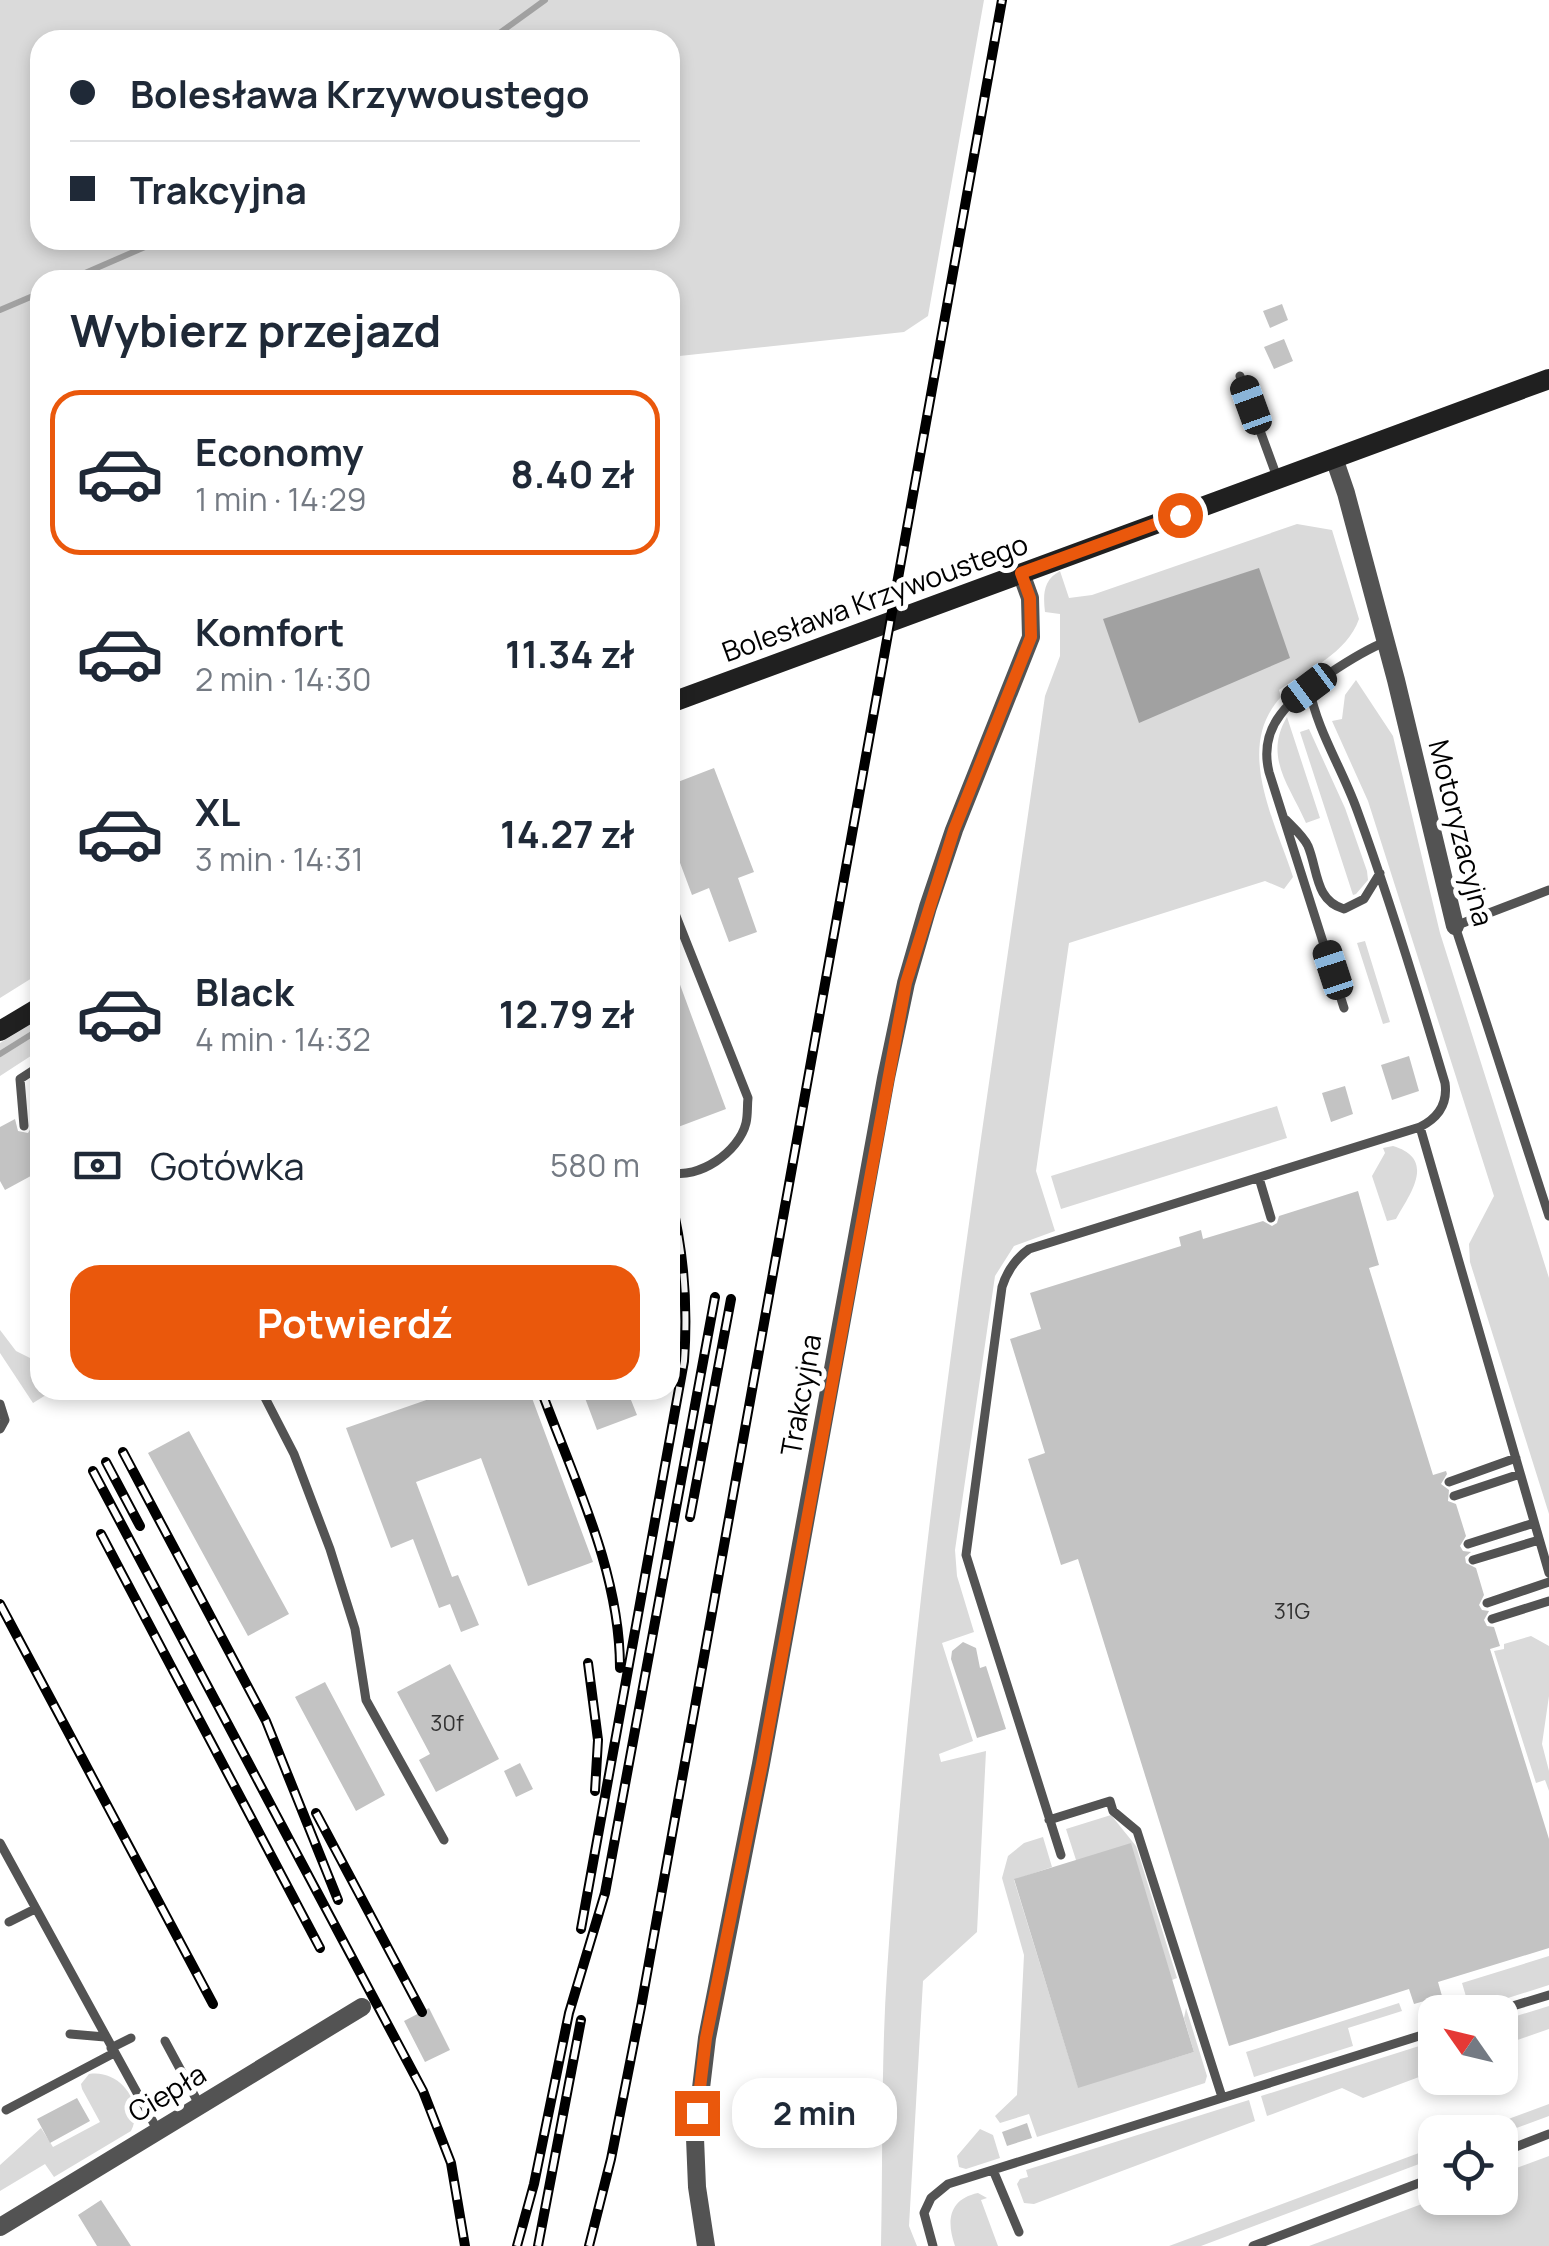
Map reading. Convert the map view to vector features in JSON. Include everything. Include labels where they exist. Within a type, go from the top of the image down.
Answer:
[{"type":"street","name":"Bolesława Krzywoustego","points":[[680,699],[1549,379]]},
{"type":"street","name":"Motoryzacyjna","points":[[1334,458],[1385,642],[1455,926]]},
{"type":"street","name":"Trakcyjna","points":[[706,2246],[694,2138],[706,2038],[762,1764],[886,1078],[906,983],[928,907],[954,830],[1031,637],[1030,598],[1021,573]]},
{"type":"street","points":[[0,1031],[30,1013]]},
{"type":"street","name":"Ciepła","points":[[0,2227],[362,2007]]},
{"type":"lane","points":[[1240,376],[1278,479]]},
{"type":"lane","points":[[1344,1008],[1269,772],[1266,744],[1277,715],[1365,650],[1385,642]]},
{"type":"lane","points":[[1060,1855],[966,1555],[1004,1279],[1029,1249],[1420,1126],[1436,1115],[1445,1102],[1446,1088],[1380,873],[1355,804],[1319,726],[1309,688]]},
{"type":"lane","points":[[1284,818],[1307,842],[1323,896],[1332,905],[1344,908],[1364,899],[1380,873]]},
{"type":"lane","points":[[1455,926],[1549,890]]},
{"type":"lane","points":[[680,926],[748,1098],[746,1126],[731,1150],[717,1161],[680,1174]]},
{"type":"lane","name":"Motoryzacyjna","points":[[1455,926],[1549,1216]]},
{"type":"lane","points":[[24,1126],[20,1078],[30,1072]]},
{"type":"lane","points":[[1420,1126],[1549,1573]]},
{"type":"lane","points":[[1259,1178],[1271,1218]]},
{"type":"lane","points":[[266,1400],[294,1454],[330,1549],[355,1629],[366,1700],[444,1840]]},
{"type":"lane","points":[[0,1404],[5,1420],[0,1428]]},
{"type":"lane","points":[[1449,1482],[1516,1458]]},
{"type":"lane","points":[[1454,1496],[1520,1474]]},
{"type":"lane","points":[[1468,1544],[1534,1523]]},
{"type":"lane","points":[[1474,1560],[1539,1540]]},
{"type":"lane","points":[[1487,1603],[1549,1582]]},
{"type":"lane","points":[[1492,1618],[1549,1601]]},
{"type":"lane","points":[[1050,1820],[1110,1801],[1114,1811],[1138,1831],[1222,2097]]},
{"type":"lane","points":[[0,1844],[158,2130]]},
{"type":"lane","points":[[9,1922],[35,1908]]},
{"type":"lane","points":[[1518,2004],[1549,1994]]},
{"type":"lane","points":[[70,2034],[105,2037]]},
{"type":"lane","points":[[933,2246],[924,2222],[926,2206],[948,2184],[1418,2035]]},
{"type":"lane","points":[[6,2110],[131,2038]]},
{"type":"lane","points":[[165,2042],[200,2106]]},
{"type":"lane","points":[[1518,2145],[1549,2134]]},
{"type":"lane","points":[[993,2170],[1019,2232]]},
{"type":"lane","points":[[1253,2246],[1418,2183]]},
{"type":"shaded area","points":[[0,0],[984,0],[928,316],[904,332],[680,356],[680,270],[30,270],[30,979],[0,998]]},
{"type":"shaded area","points":[[1297,524],[1332,530],[1359,619],[1336,651],[1279,690],[1281,697],[1267,717],[1261,738],[1263,785],[1293,877],[1284,889],[1265,881],[1069,943],[1036,1171],[1055,1231],[1014,1246],[995,1276],[955,1550],[957,1576],[974,1632],[942,1643],[973,1741],[939,1754],[941,1762],[986,1751],[977,1932],[923,1981],[909,2226],[917,2246],[881,2246],[887,1972],[899,1812],[954,1332],[1045,696],[1060,656],[1060,614],[1045,612],[1045,588],[1060,571],[1069,598],[1092,595]]},
{"type":"shaded area","points":[[1259,568],[1290,658],[1139,723],[1103,619]]},
{"type":"shaded area","points":[[1356,680],[1393,736],[1440,933],[1549,1278],[1549,1514],[1470,1262],[1469,1244],[1494,1196],[1368,801],[1332,721],[1342,719],[1345,695]]},
{"type":"shaded area","points":[[1287,717],[1320,818],[1306,823],[1278,758],[1280,732]]},
{"type":"shaded area","points":[[1309,729],[1345,808],[1367,871],[1368,880],[1353,895],[1300,732]]},
{"type":"shaded area","points":[[1365,941],[1390,1022],[1383,1024],[1357,943]]},
{"type":"shaded area","points":[[30,1025],[30,1056],[0,1076],[0,1043]]},
{"type":"shaded area","points":[[1277,1106],[1287,1138],[1061,1209],[1051,1176]]},
{"type":"shaded area","points":[[1393,1146],[1414,1159],[1417,1168],[1408,1199],[1396,1219],[1387,1221],[1372,1176],[1385,1153],[1383,1148]]},
{"type":"shaded area","points":[[0,1330],[16,1351],[30,1358],[30,1398],[0,1353]]},
{"type":"shaded area","points":[[1531,1636],[1549,1646],[1549,1696],[1542,1744],[1549,1791],[1545,1780],[1536,1783],[1494,1651]]},
{"type":"shaded area","points":[[1111,1815],[1136,1846],[1177,1978],[1172,1980],[1076,1860],[1066,1829]]},
{"type":"shaded area","points":[[1043,1837],[1052,1867],[1014,1880],[1078,2087],[1194,2052],[1184,2018],[1186,2008],[1207,2076],[1205,2083],[1037,2137],[1029,2114],[1000,2123],[995,2116],[1017,2095],[1024,1955],[1002,1878],[1008,1856],[1024,1843]]},
{"type":"shaded area","points":[[1549,1956],[1549,1985],[1517,1995],[1466,1995],[1462,1983]]},
{"type":"shaded area","points":[[1399,2003],[1402,2011],[1348,2028],[1353,2046],[1254,2077],[1246,2052]]},
{"type":"shaded area","points":[[1549,2006],[1549,2029],[1518,2040],[1518,2015]]},
{"type":"shaded area","points":[[1418,2046],[1418,2077],[1363,2098],[1342,2088],[1267,2116],[1261,2096]]},
{"type":"shaded area","points":[[89,2074],[111,2077],[127,2090],[135,2110],[131,2131],[54,2177],[45,2164],[0,2191],[0,2165],[41,2128],[53,2147],[100,2122],[82,2089],[81,2084]]},
{"type":"shaded area","points":[[1249,2100],[1255,2121],[1034,2204],[1024,2203],[1017,2184],[1028,2177],[1026,2170]]},
{"type":"shaded area","points":[[1549,2104],[1549,2116],[1518,2127],[1518,2115]]},
{"type":"shaded area","points":[[980,2129],[993,2135],[1000,2158],[966,2169],[959,2167],[957,2156]]},
{"type":"shaded area","points":[[1418,2153],[1418,2164],[1201,2246],[1169,2246]]},
{"type":"shaded area","points":[[1549,2156],[1549,2246],[1309,2246],[1418,2205],[1418,2215],[1518,2215],[1518,2167]]},
{"type":"shaded area","points":[[978,2193],[987,2198],[981,2200],[998,2246],[955,2246],[952,2212],[961,2200]]},
{"type":"building","points":[[1282,304],[1288,320],[1270,328],[1263,311]]},
{"type":"building","points":[[1284,339],[1293,361],[1274,369],[1264,347]]},
{"type":"building","points":[[714,768],[754,872],[738,878],[757,932],[729,942],[709,888],[692,895],[680,863],[680,781]]},
{"type":"building","points":[[680,985],[726,1109],[680,1126]]},
{"type":"building","points":[[1409,1056],[1419,1091],[1392,1100],[1381,1065]]},
{"type":"building","points":[[1345,1086],[1353,1114],[1331,1122],[1322,1093]]},
{"type":"building","points":[[15,1119],[18,1131],[28,1133],[30,1130],[30,1176],[5,1190],[0,1181],[0,1127]]},
{"type":"building","points":[[1358,1191],[1379,1265],[1369,1268],[1433,1475],[1446,1471],[1447,1474],[1441,1484],[1449,1490],[1448,1501],[1456,1504],[1466,1536],[1460,1546],[1471,1552],[1465,1557],[1466,1563],[1476,1568],[1484,1595],[1479,1605],[1489,1611],[1484,1620],[1487,1626],[1494,1627],[1500,1646],[1490,1649],[1549,1839],[1549,1948],[1438,1982],[1442,1995],[1418,1995],[1418,2003],[1414,2004],[1409,1989],[1229,2046],[1078,1559],[1061,1565],[1028,1459],[1045,1453],[1010,1339],[1041,1329],[1030,1293],[1181,1246],[1179,1237],[1201,1230],[1203,1239],[1263,1221],[1272,1226],[1279,1216]]},
{"type":"building","points":[[426,1400],[533,1400],[593,1562],[528,1586],[481,1458],[416,1482],[452,1577],[458,1575],[479,1625],[461,1632],[450,1604],[439,1608],[413,1539],[391,1548],[346,1428]]},
{"type":"building","points":[[586,1400],[631,1400],[637,1415],[597,1430]]},
{"type":"building","points":[[189,1431],[289,1614],[248,1636],[148,1453]]},
{"type":"building","points":[[963,1642],[976,1648],[980,1668],[986,1666],[1006,1729],[977,1738],[951,1659],[952,1651]]},
{"type":"building","points":[[450,1664],[499,1759],[436,1792],[419,1760],[430,1754],[397,1692]]},
{"type":"building","points":[[325,1682],[385,1795],[356,1811],[295,1697]]},
{"type":"building","points":[[520,1763],[533,1789],[516,1797],[504,1771]]},
{"type":"building","points":[[1131,1843],[1194,2052],[1078,2088],[1014,1879]]},
{"type":"building","points":[[429,2008],[450,2050],[425,2062],[404,2021]]},
{"type":"building","points":[[77,2098],[90,2121],[50,2143],[37,2119]]},
{"type":"building","points":[[1027,2123],[1032,2138],[1007,2146],[1002,2132]]},
{"type":"building","points":[[101,2200],[131,2246],[97,2246],[78,2215]]},
{"type":"waterway","points":[[504,30],[545,0]]},
{"type":"waterway","points":[[92,270],[138,250]]},
{"type":"waterway","points":[[0,310],[30,297]]},
{"type":"waterway","points":[[0,1054],[30,1035]]},
{"type":"railway","points":[[589,2246],[611,2159],[641,2007],[1002,0]]},
{"type":"railway","points":[[680,1245],[685,1319],[680,1383]]},
{"type":"railway","points":[[517,2246],[534,2184],[569,2013],[605,1893],[715,1297]]},
{"type":"railway","points":[[690,1517],[731,1299]]},
{"type":"railway","points":[[545,1400],[604,1561],[618,1632],[620,1668]]},
{"type":"railway","points":[[581,1929],[677,1400]]},
{"type":"railway","points":[[123,1452],[266,1721],[338,1900]]},
{"type":"railway","points":[[106,1462],[140,1526]]},
{"type":"railway","points":[[93,1471],[423,2091],[451,2163],[465,2246]]},
{"type":"railway","points":[[101,1534],[320,1948]]},
{"type":"railway","points":[[0,1604],[213,2004]]},
{"type":"railway","points":[[588,1663],[598,1740],[595,1791]]},
{"type":"railway","points":[[316,1813],[422,2012]]},
{"type":"railway","points":[[538,2246],[581,2020]]},
{"type":"route","points":[[697,2113],[706,2038],[762,1764],[886,1078],[906,983],[928,907],[954,830],[1031,637],[1030,598],[1021,573],[1180,515]]}]
